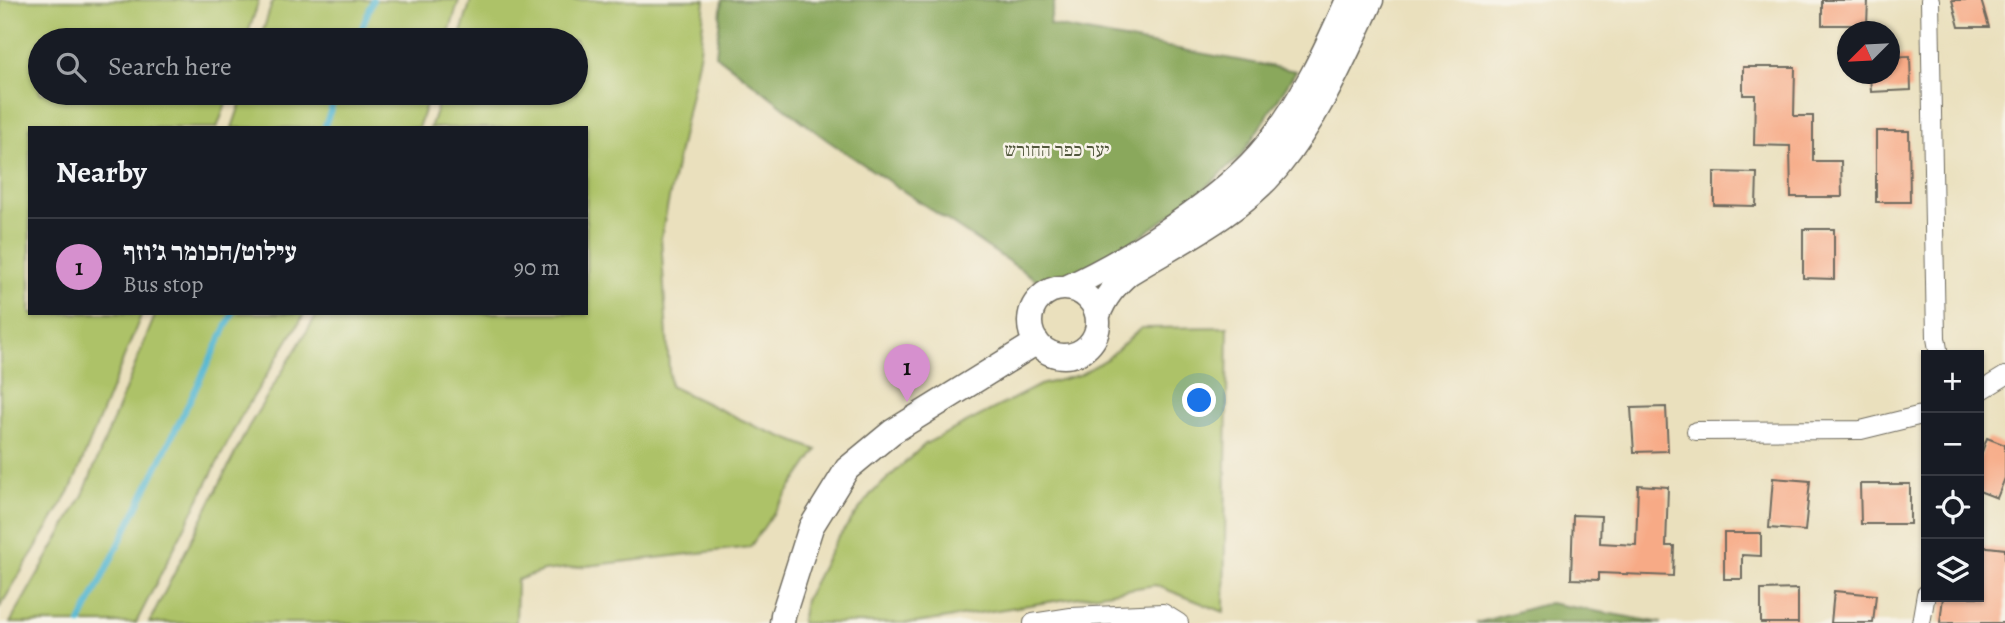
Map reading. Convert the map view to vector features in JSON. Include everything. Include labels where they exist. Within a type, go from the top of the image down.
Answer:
[{"type":"street","points":[[1066,288],[1105,269],[1191,213],[1219,192],[1265,148],[1284,122],[1313,72],[1348,0]]},
{"type":"street","points":[[1098,315],[1088,297],[1078,290],[1052,290],[1034,305],[1031,328],[1037,342],[1046,350],[1057,355],[1080,352],[1094,338],[1098,315],[1115,284],[1228,210],[1276,169],[1312,118],[1330,86],[1371,0]]},
{"type":"street","points":[[1930,0],[1938,350]]},
{"type":"street","points":[[782,623],[811,527],[847,469],[892,432],[1037,342]]},
{"type":"street","points":[[1984,389],[2005,376]]},
{"type":"street","points":[[1696,431],[1861,430],[1921,415]]},
{"type":"street","points":[[1921,623],[1925,602]]},
{"type":"street","points":[[1033,623],[1071,617],[1163,613],[1180,623]]},
{"type":"green space","points":[[0,0],[259,0],[250,28],[28,28],[28,105],[226,105],[218,126],[28,126],[28,315],[141,315],[71,489],[0,607]]},
{"type":"green space","points":[[273,0],[459,0],[451,28],[264,28]]},
{"type":"green space","points":[[471,0],[705,0],[700,51],[661,237],[670,386],[757,427],[817,450],[750,547],[543,571],[517,580],[516,623],[149,623],[249,426],[317,315],[588,315],[588,126],[431,126],[438,105],[588,105],[588,28],[463,28]]},
{"type":"green space","name":"יער כפר החורש","points":[[722,0],[1055,0],[1049,25],[1296,71],[1241,156],[1190,201],[1059,295],[827,140],[716,55]]},
{"type":"green space","points":[[240,105],[426,105],[419,126],[233,126]]},
{"type":"green space","points":[[155,315],[304,315],[239,420],[136,623],[10,623],[83,495]]},
{"type":"green space","points":[[1228,327],[1224,612],[1155,585],[916,623],[801,623],[805,600],[835,542],[870,495],[925,444],[1040,385],[1079,375],[1108,358],[1141,328]]},
{"type":"green space","points":[[1549,603],[1662,623],[1476,623]]},
{"type":"building","points":[[1822,0],[1868,0],[1867,21],[1837,21],[1837,25],[1822,25]]},
{"type":"building","points":[[1952,0],[1981,0],[1989,27],[1959,27]]},
{"type":"building","points":[[1900,56],[1910,56],[1911,90],[1871,92],[1871,84],[1900,84]]},
{"type":"building","points":[[1743,67],[1795,67],[1794,116],[1813,116],[1813,161],[1841,161],[1842,197],[1791,197],[1790,146],[1754,145],[1755,95],[1743,95]]},
{"type":"building","points":[[1876,131],[1909,131],[1910,202],[1876,202]]},
{"type":"building","points":[[1714,172],[1757,173],[1756,206],[1714,205]]},
{"type":"building","points":[[1803,229],[1834,229],[1834,279],[1803,278]]},
{"type":"building","points":[[1666,407],[1668,451],[1634,452],[1631,408]]},
{"type":"building","points":[[1987,438],[2005,445],[2005,478],[1997,498],[1984,493],[1984,446]]},
{"type":"building","points":[[1773,478],[1810,481],[1805,531],[1769,528]]},
{"type":"building","points":[[1860,484],[1910,484],[1910,524],[1861,524]]},
{"type":"building","points":[[1638,485],[1668,487],[1666,546],[1674,546],[1673,576],[1599,573],[1599,580],[1571,579],[1573,515],[1601,516],[1600,543],[1636,545]]},
{"type":"building","points":[[1724,533],[1761,533],[1761,556],[1742,555],[1742,579],[1724,579]]},
{"type":"building","points":[[1984,547],[2005,549],[2005,623],[1940,623],[1942,602],[1984,602]]},
{"type":"building","points":[[1798,589],[1798,623],[1761,623],[1761,590]]},
{"type":"building","points":[[1834,591],[1876,595],[1873,623],[1831,623]]},
{"type":"waterway","points":[[362,28],[373,0]]},
{"type":"waterway","points":[[325,126],[333,105]]},
{"type":"waterway","points":[[80,623],[232,315]]},
{"type":"place","name":"עילוט/הכומר ג׳וזף","points":[[907,402]]}]
